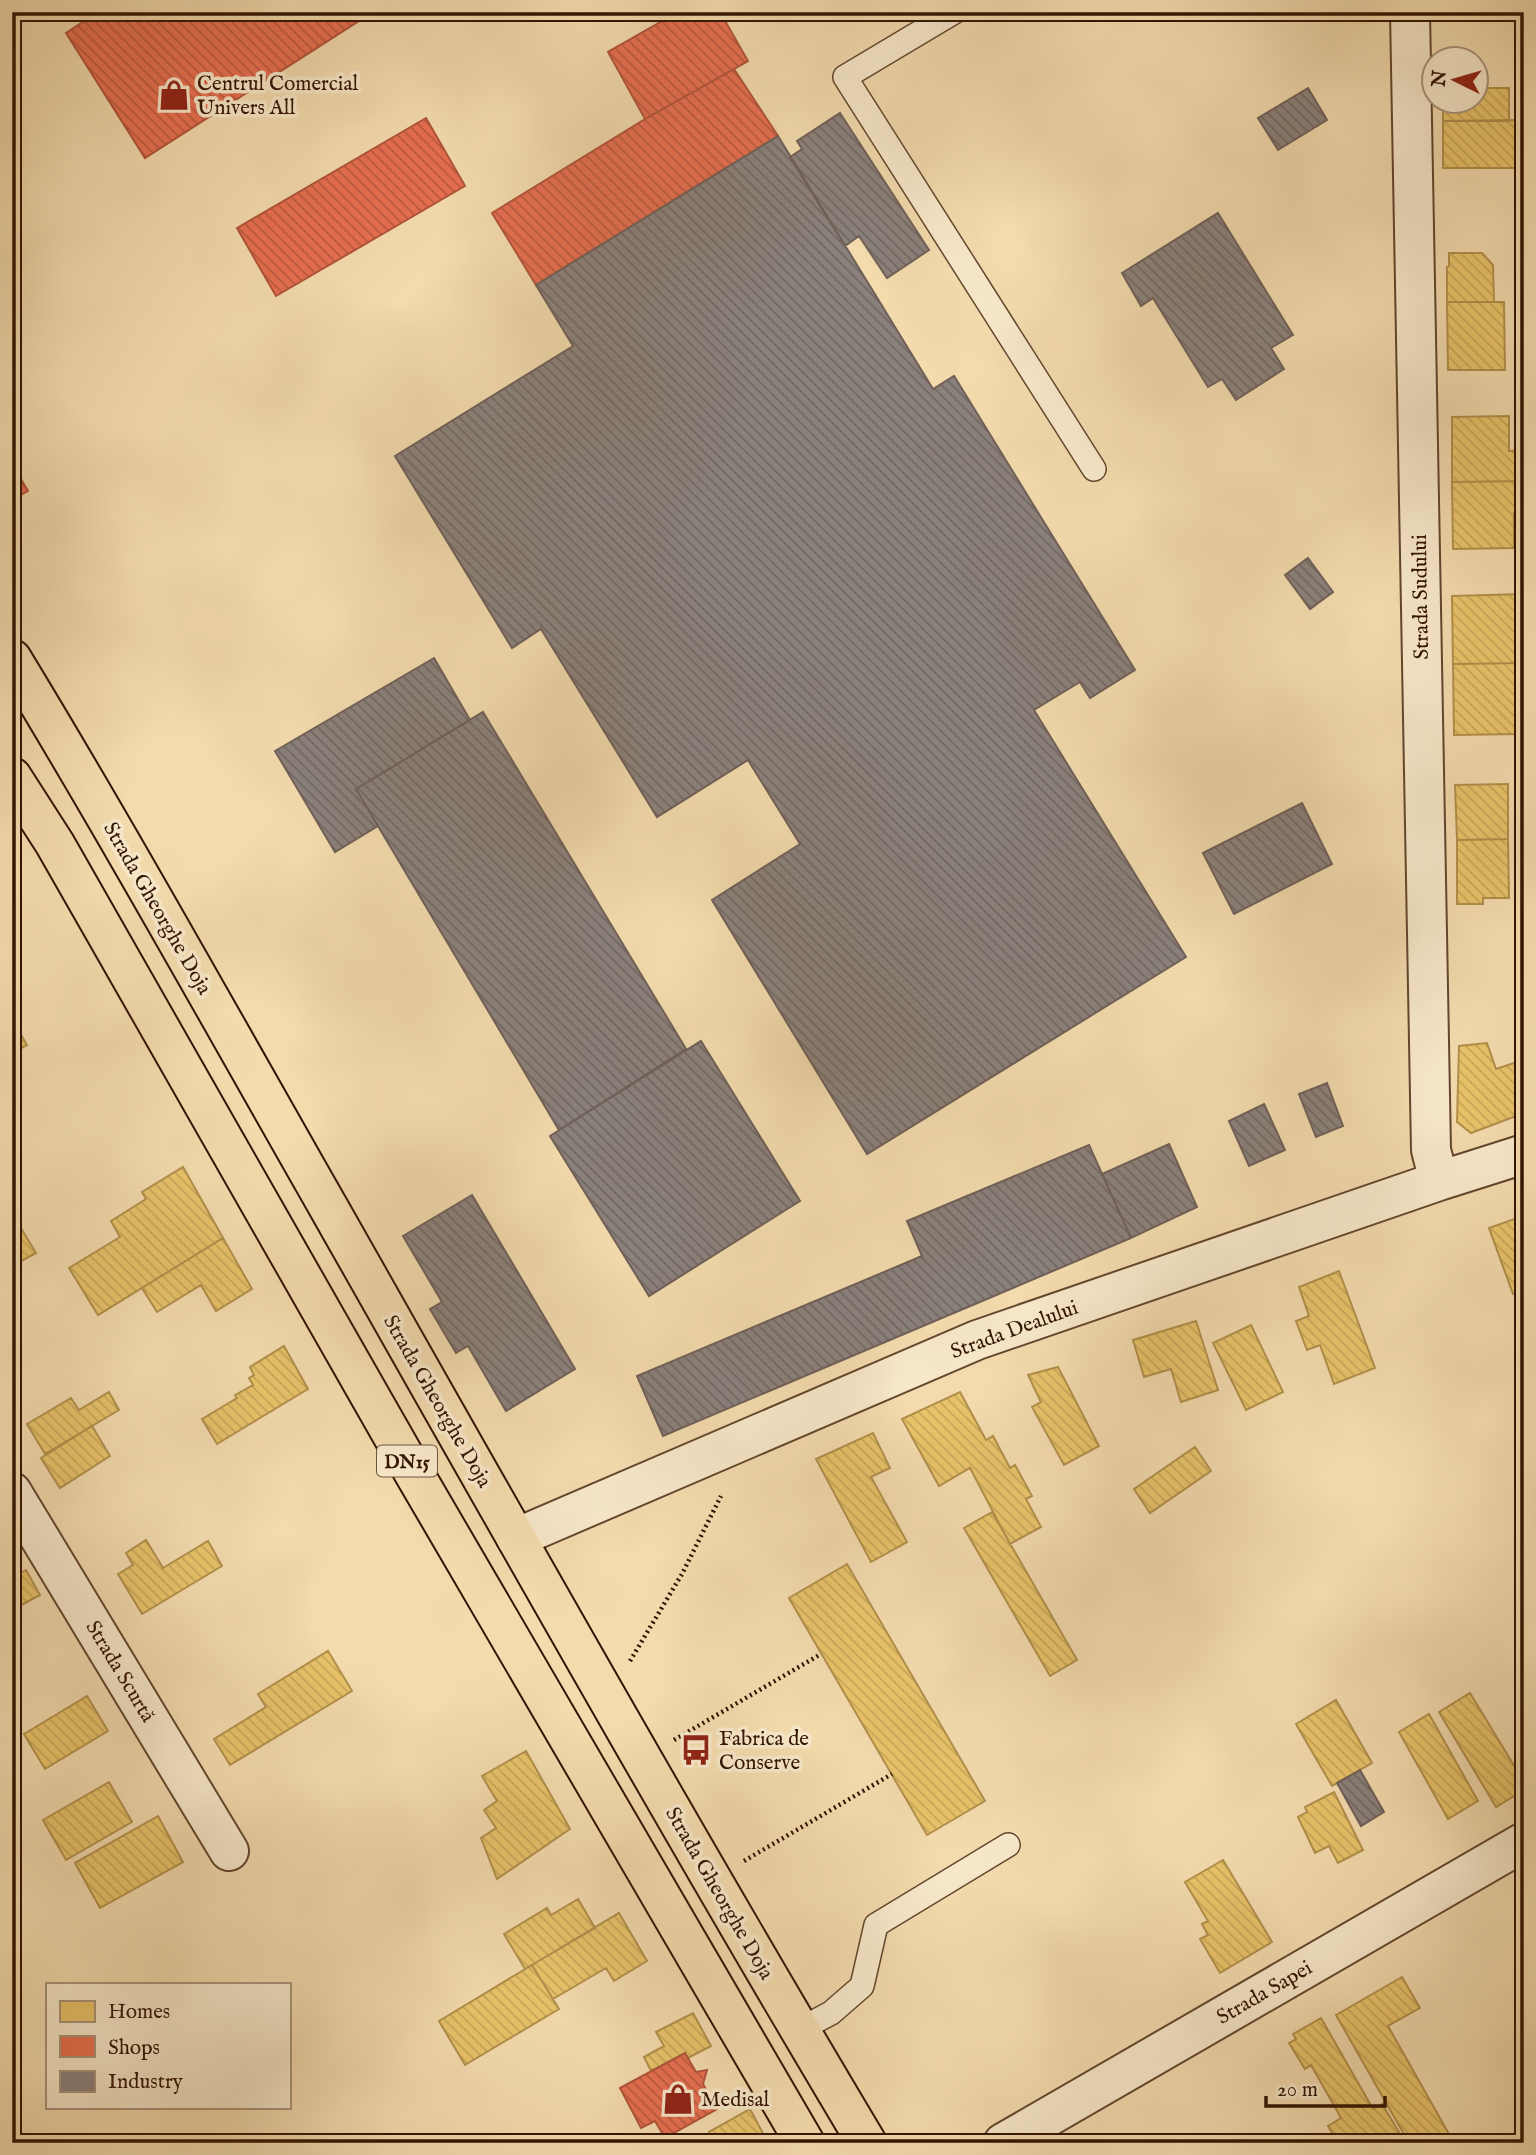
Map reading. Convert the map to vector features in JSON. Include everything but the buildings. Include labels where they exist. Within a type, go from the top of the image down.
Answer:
[{"type":"main road","name":"Strada Gheorghe Doja","points":[[12,659],[107,816],[516,1538],[799,2030],[867,2143]]},
{"type":"main road","name":"DN15","points":[[12,777],[55,845],[415,1475],[806,2143]]},
{"type":"street","name":"Strada Sudului","points":[[1410,12],[1430,1136],[1438,1181]]},
{"type":"street","name":"Strada Dealului","points":[[516,1538],[977,1340],[1438,1181],[1524,1154]]},
{"type":"street","name":"Strada Scurtă","points":[[12,1492],[229,1851]]},
{"type":"street","name":"Strada Sapei","points":[[1003,2143],[1524,1842]]},
{"type":"lane","points":[[954,12],[845,77],[1094,468]]},
{"type":"lane","points":[[799,2030],[831,2013],[862,1986],[876,1924],[1008,1845]]},
{"type":"path","points":[[629,1664],[682,1574],[721,1496]]},
{"type":"path","points":[[673,1740],[821,1654]]},
{"type":"path","points":[[743,1861],[892,1774]]},
{"type":"place","name":"Centrul Comercial Univers All","points":[[174,95]]},
{"type":"place","name":"Fabrica de Conserve","points":[[696,1750]]},
{"type":"place","name":"Medisal","points":[[678,2099]]}]
